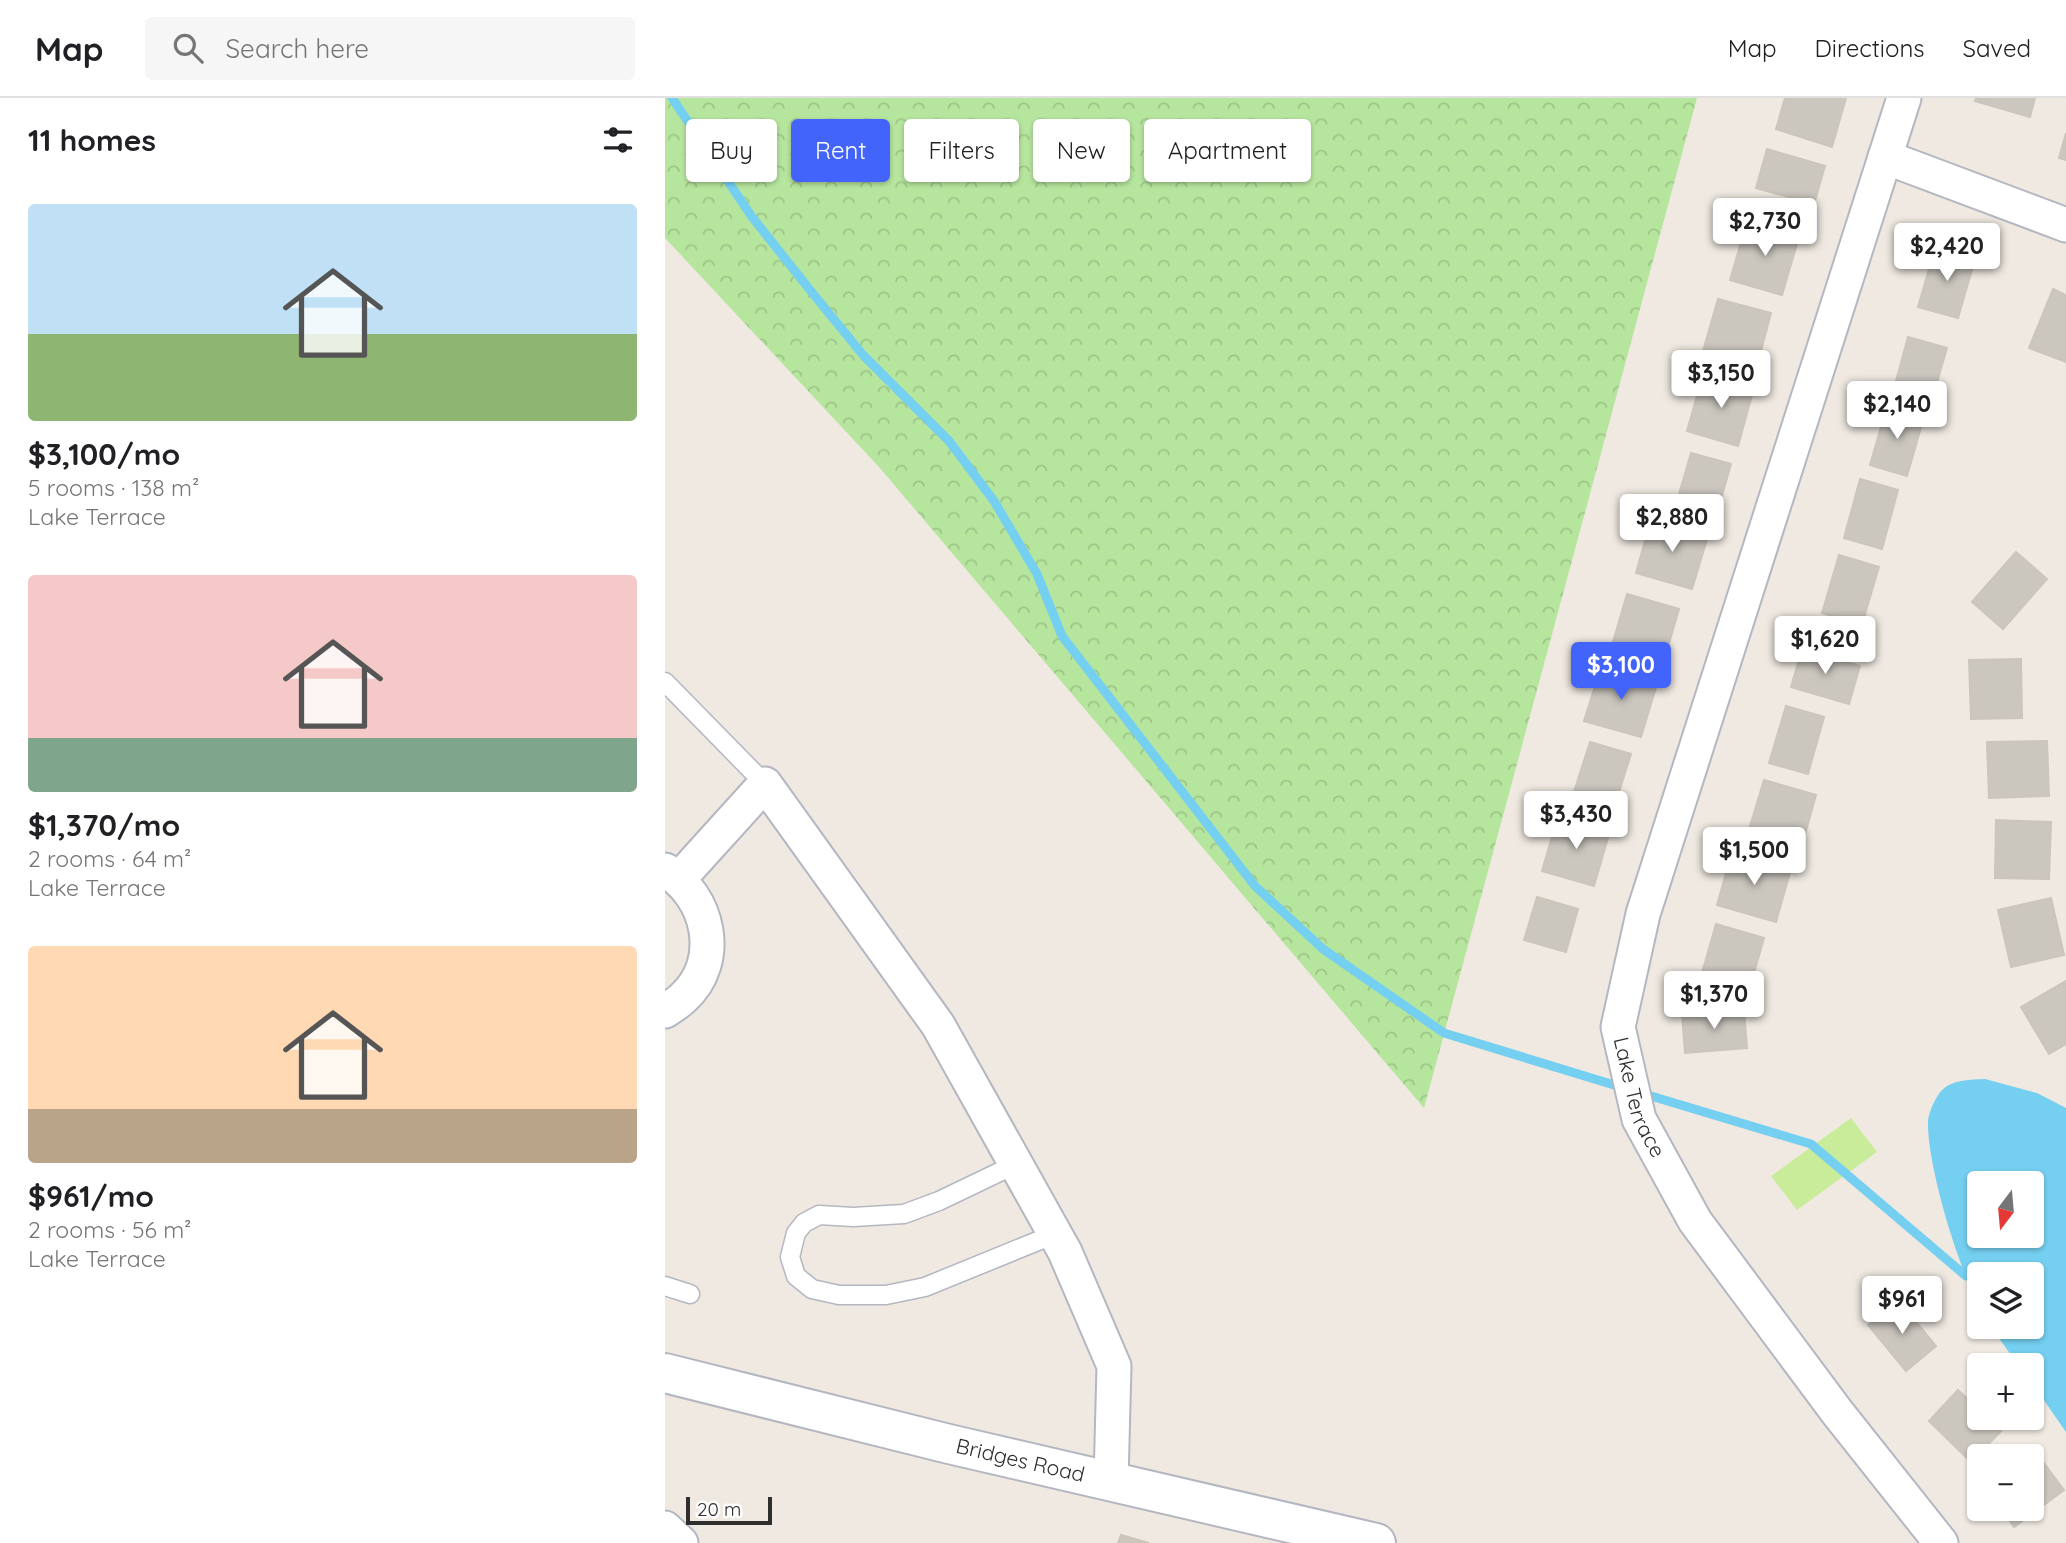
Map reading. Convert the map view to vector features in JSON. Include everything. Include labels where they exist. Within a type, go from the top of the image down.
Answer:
[{"type":"street","name":"Lake Terrace","points":[[1905,98],[1643,914],[1618,1027],[1639,1119],[1695,1220],[1837,1412],[1941,1543]]},
{"type":"street","points":[[1885,157],[2066,225]]},
{"type":"street","points":[[665,1011],[685,997],[699,977],[707,953],[707,927],[699,904],[672,875],[765,784],[938,1025],[1065,1252],[1114,1367],[1111,1481]]},
{"type":"street","name":"Bridges Road","points":[[665,1373],[1376,1543]]},
{"type":"street","points":[[665,1528],[681,1543]]},
{"type":"lane","points":[[665,682],[765,784]]},
{"type":"lane","points":[[1016,1164],[939,1201],[904,1214],[853,1217],[820,1215],[804,1223],[796,1233],[790,1257],[796,1276],[812,1289],[839,1295],[886,1295],[925,1287],[1055,1234]]},
{"type":"lane","points":[[665,1286],[690,1294]]},
{"type":"green space","points":[[665,98],[1697,98],[1424,1108],[879,467],[665,238]]},
{"type":"green space","points":[[1851,1118],[1877,1152],[1797,1210],[1771,1176]]},
{"type":"water","points":[[1985,1079],[2037,1093],[2066,1108],[2066,1432],[2044,1400],[2044,1353],[2009,1353],[2000,1339],[2044,1339],[2044,1262],[1967,1262],[1967,1278],[1945,1215],[1933,1163],[1928,1122],[1931,1109],[1941,1091],[1958,1082]]},
{"type":"building","points":[[1785,98],[1846,98],[1832,147],[1776,129]]},
{"type":"building","points":[[1976,98],[2035,98],[2030,117],[1975,101]]},
{"type":"building","points":[[2066,133],[2066,160],[2059,158]]},
{"type":"building","points":[[1767,149],[1825,166],[1814,204],[1756,188]]},
{"type":"building","points":[[1747,222],[1799,237],[1782,295],[1730,280]]},
{"type":"building","points":[[1935,248],[1975,259],[1958,318],[1918,307]]},
{"type":"building","points":[[2053,289],[2066,295],[2066,362],[2029,348]]},
{"type":"building","points":[[1718,299],[1771,313],[1757,366],[1703,351]]},
{"type":"building","points":[[1908,337],[1947,348],[1931,403],[1893,392]]},
{"type":"building","points":[[1703,374],[1754,388],[1738,446],[1687,431]]},
{"type":"building","points":[[1887,406],[1924,417],[1907,476],[1870,465]]},
{"type":"building","points":[[1691,453],[1731,464],[1715,520],[1675,508]]},
{"type":"building","points":[[1860,479],[1898,490],[1882,549],[1844,538]]},
{"type":"building","points":[[1651,519],[1708,536],[1692,589],[1636,573]]},
{"type":"building","points":[[2016,552],[2047,579],[2003,629],[1972,602]]},
{"type":"building","points":[[1839,555],[1879,567],[1862,624],[1822,613]]},
{"type":"building","points":[[1627,594],[1679,609],[1663,664],[1611,649]]},
{"type":"building","points":[[1802,649],[1860,666],[1849,704],[1791,687]]},
{"type":"building","points":[[2021,659],[2022,718],[1971,719],[1969,660]]},
{"type":"building","points":[[1601,667],[1657,684],[1641,737],[1584,721]]},
{"type":"building","points":[[1786,706],[1824,717],[1808,774],[1769,763]]},
{"type":"building","points":[[2047,741],[2049,796],[1989,798],[1987,742]]},
{"type":"building","points":[[1590,742],[1631,754],[1613,811],[1572,798]]},
{"type":"building","points":[[1764,780],[1816,795],[1800,852],[1747,836]]},
{"type":"building","points":[[1558,816],[1610,831],[1594,886],[1542,871]]},
{"type":"building","points":[[1996,820],[2051,822],[2049,879],[1995,878]]},
{"type":"building","points":[[1732,852],[1791,869],[1776,922],[1717,905]]},
{"type":"building","points":[[1537,897],[1578,909],[1566,952],[1524,940]]},
{"type":"building","points":[[2051,898],[2064,955],[2011,967],[1998,910]]},
{"type":"building","points":[[1716,924],[1764,938],[1748,994],[1700,980]]},
{"type":"building","points":[[2066,981],[2066,1044],[2049,1054],[2021,1007]]},
{"type":"building","points":[[1744,1010],[1747,1048],[1685,1053],[1682,1014]]},
{"type":"building","points":[[1899,1301],[1936,1346],[1906,1371],[1868,1325]]},
{"type":"building","points":[[1958,1390],[1967,1399],[1967,1430],[2001,1431],[1988,1444],[1967,1444],[1967,1458],[1929,1421]]},
{"type":"building","points":[[2044,1463],[2064,1490],[2044,1505]]},
{"type":"building","points":[[2010,1521],[2022,1521],[2014,1527]]},
{"type":"building","points":[[1121,1535],[1149,1543],[1118,1543]]},
{"type":"waterway","points":[[672,98],[752,217],[810,290],[863,355],[949,441],[994,501],[1037,574],[1062,636],[1255,886],[1323,949],[1444,1033],[1624,1088]]},
{"type":"waterway","points":[[1641,1093],[1811,1144],[1966,1276]]}]
